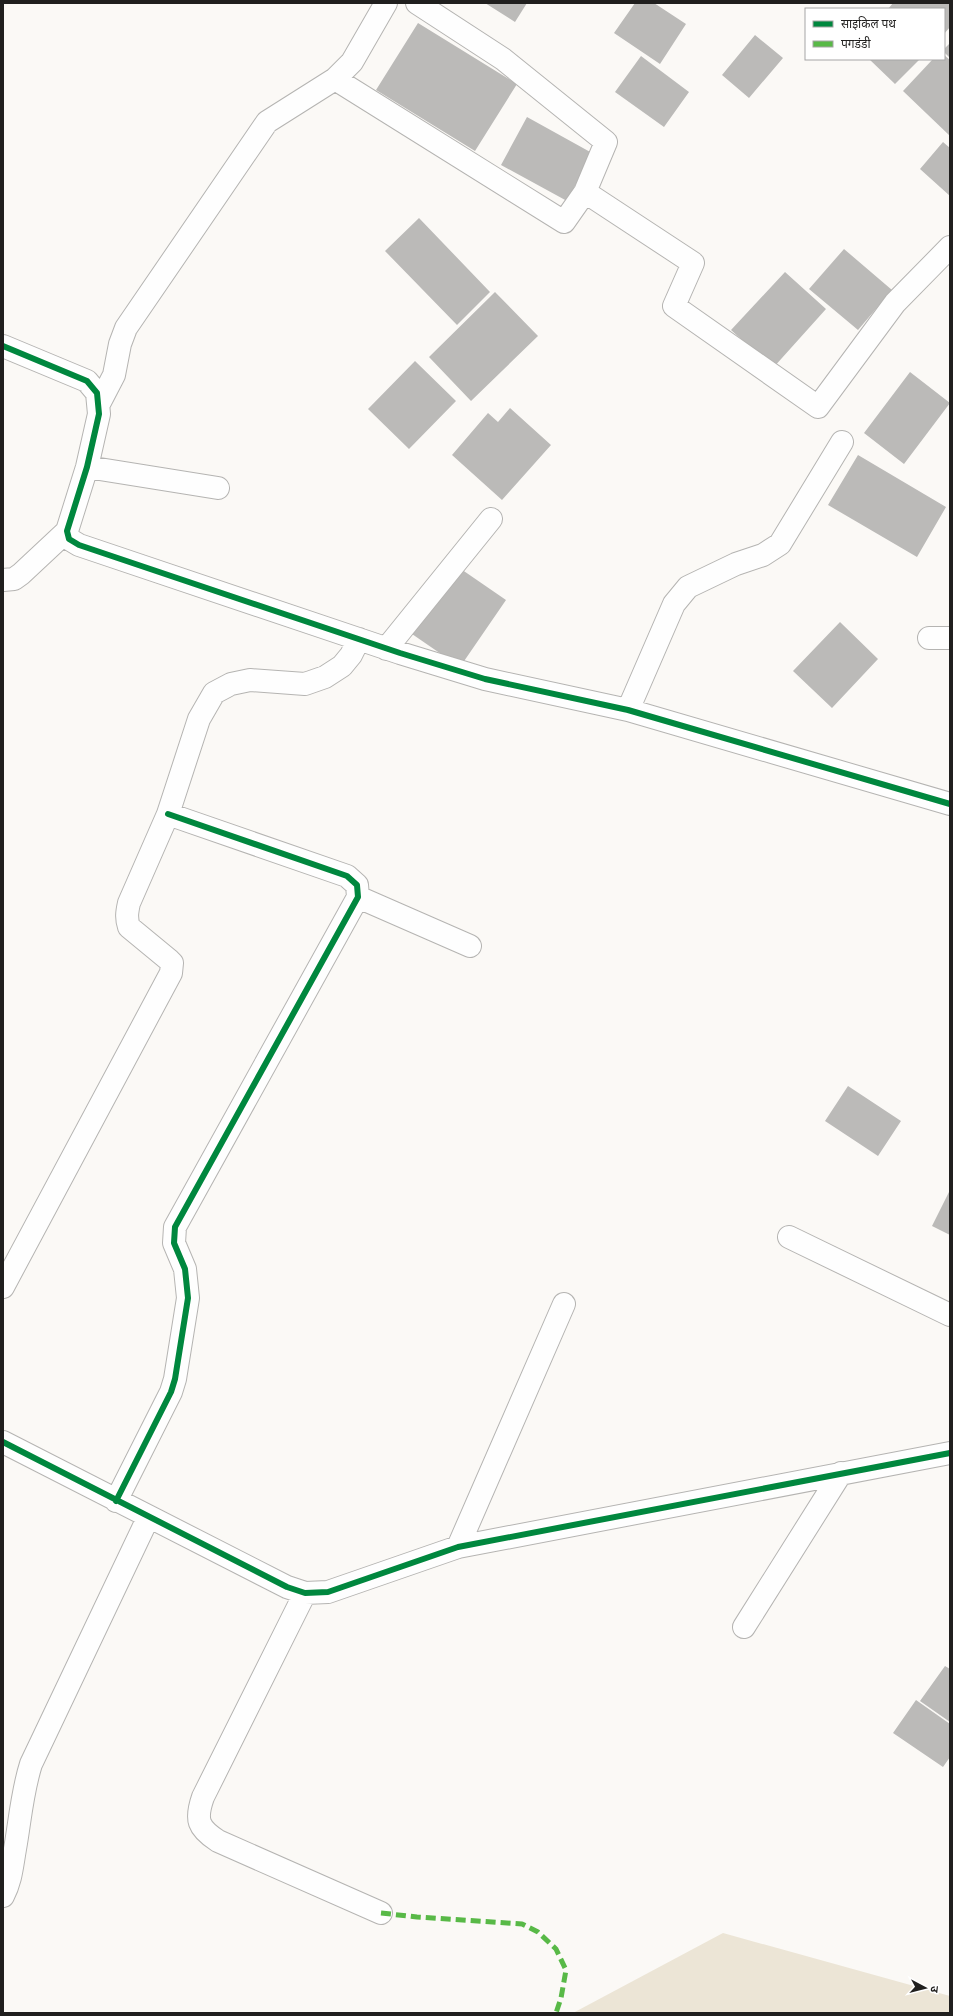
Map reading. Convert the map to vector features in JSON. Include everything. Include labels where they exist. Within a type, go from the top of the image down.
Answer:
[{"type":"street","points":[[3,580],[14,579],[21,574],[67,531],[87,467],[99,414],[100,402],[114,375],[120,344],[126,328],[267,122],[335,79],[352,62],[386,3]]},
{"type":"street","points":[[335,79],[564,222],[585,192],[606,142],[503,59],[417,3]]},
{"type":"street","points":[[585,192],[693,263],[674,306],[818,407],[896,303],[950,247]]},
{"type":"street","points":[[3,346],[87,381],[94,388],[100,402]]},
{"type":"street","points":[[628,710],[674,604],[688,587],[708,576],[736,564],[763,555],[780,544],[842,442]]},
{"type":"street","points":[[87,467],[218,488]]},
{"type":"street","points":[[386,649],[491,519]]},
{"type":"street","points":[[67,531],[69,539],[79,546],[386,649],[485,679],[628,710],[950,804]]},
{"type":"street","points":[[3,1287],[172,973],[172,963],[134,932],[126,921],[129,903],[168,814],[199,718],[214,692],[231,684],[250,680],[305,684],[325,677],[342,666],[351,655],[359,640]]},
{"type":"street","points":[[116,1501],[171,1392],[175,1379],[188,1298],[185,1269],[174,1242],[175,1227],[358,897],[357,885],[347,876],[168,814]]},
{"type":"street","points":[[358,897],[470,946]]},
{"type":"street","points":[[789,1237],[950,1315]]},
{"type":"street","points":[[458,1547],[564,1304]]},
{"type":"street","points":[[3,1442],[148,1518],[287,1587],[305,1593],[328,1592],[458,1547],[841,1473],[950,1454]]},
{"type":"street","points":[[744,1627],[841,1473]]},
{"type":"street","points":[[3,1896],[8,1887],[12,1871],[24,1795],[31,1764],[148,1518]]},
{"type":"street","points":[[305,1593],[203,1797],[198,1818],[205,1831],[218,1841],[381,1913]]},
{"type":"shaded area","points":[[723,1933],[950,1996],[950,2013],[573,2013]]},
{"type":"building","points":[[485,3],[527,3],[515,22]]},
{"type":"building","points":[[635,3],[654,3],[686,24],[660,64],[614,33]]},
{"type":"building","points":[[893,3],[950,3],[950,27],[945,33],[945,8],[889,8]]},
{"type":"building","points":[[418,23],[517,84],[475,151],[376,90]]},
{"type":"building","points":[[755,35],[783,58],[749,98],[722,75]]},
{"type":"building","points":[[950,43],[950,58],[945,53],[945,48]]},
{"type":"building","points":[[641,56],[689,92],[664,127],[615,92]]},
{"type":"building","points":[[945,56],[950,60],[950,136],[903,91],[932,60],[945,60]]},
{"type":"building","points":[[870,60],[919,60],[895,84]]},
{"type":"building","points":[[527,117],[592,153],[567,201],[501,165]]},
{"type":"building","points":[[943,142],[950,148],[950,196],[920,169]]},
{"type":"building","points":[[419,218],[490,292],[457,325],[385,251]]},
{"type":"building","points":[[844,249],[892,290],[858,330],[809,289]]},
{"type":"building","points":[[785,272],[826,309],[773,368],[731,330]]},
{"type":"building","points":[[495,292],[538,336],[471,401],[429,357]]},
{"type":"building","points":[[415,361],[456,401],[409,449],[368,409]]},
{"type":"building","points":[[910,372],[950,403],[904,464],[864,433]]},
{"type":"building","points":[[510,408],[551,445],[502,500],[452,455],[488,413],[498,422]]},
{"type":"building","points":[[858,455],[946,507],[917,557],[828,505]]},
{"type":"building","points":[[458,567],[506,600],[460,667],[412,634]]},
{"type":"building","points":[[840,622],[878,659],[832,708],[793,671]]},
{"type":"building","points":[[848,1086],[901,1121],[878,1156],[825,1121]]},
{"type":"building","points":[[950,1190],[950,1235],[932,1226]]},
{"type":"building","points":[[945,1666],[950,1669],[950,1722],[920,1701]]},
{"type":"building","points":[[916,1700],[950,1724],[950,1757],[943,1767],[893,1733]]},
{"type":"marked path","points":[[381,1913],[522,1924],[538,1932],[556,1949],[566,1970],[561,1998],[556,2013]]},
{"type":"cycle path","points":[[3,346],[87,381],[97,393],[99,414],[87,467],[67,531],[69,539],[79,545],[400,653],[485,679],[628,710],[950,804]]},
{"type":"cycle path","points":[[116,1501],[171,1392],[175,1379],[188,1298],[185,1269],[174,1243],[175,1227],[358,897],[357,885],[347,876],[168,814]]},
{"type":"cycle path","points":[[3,1442],[287,1587],[305,1593],[328,1592],[458,1547],[950,1453]]}]
